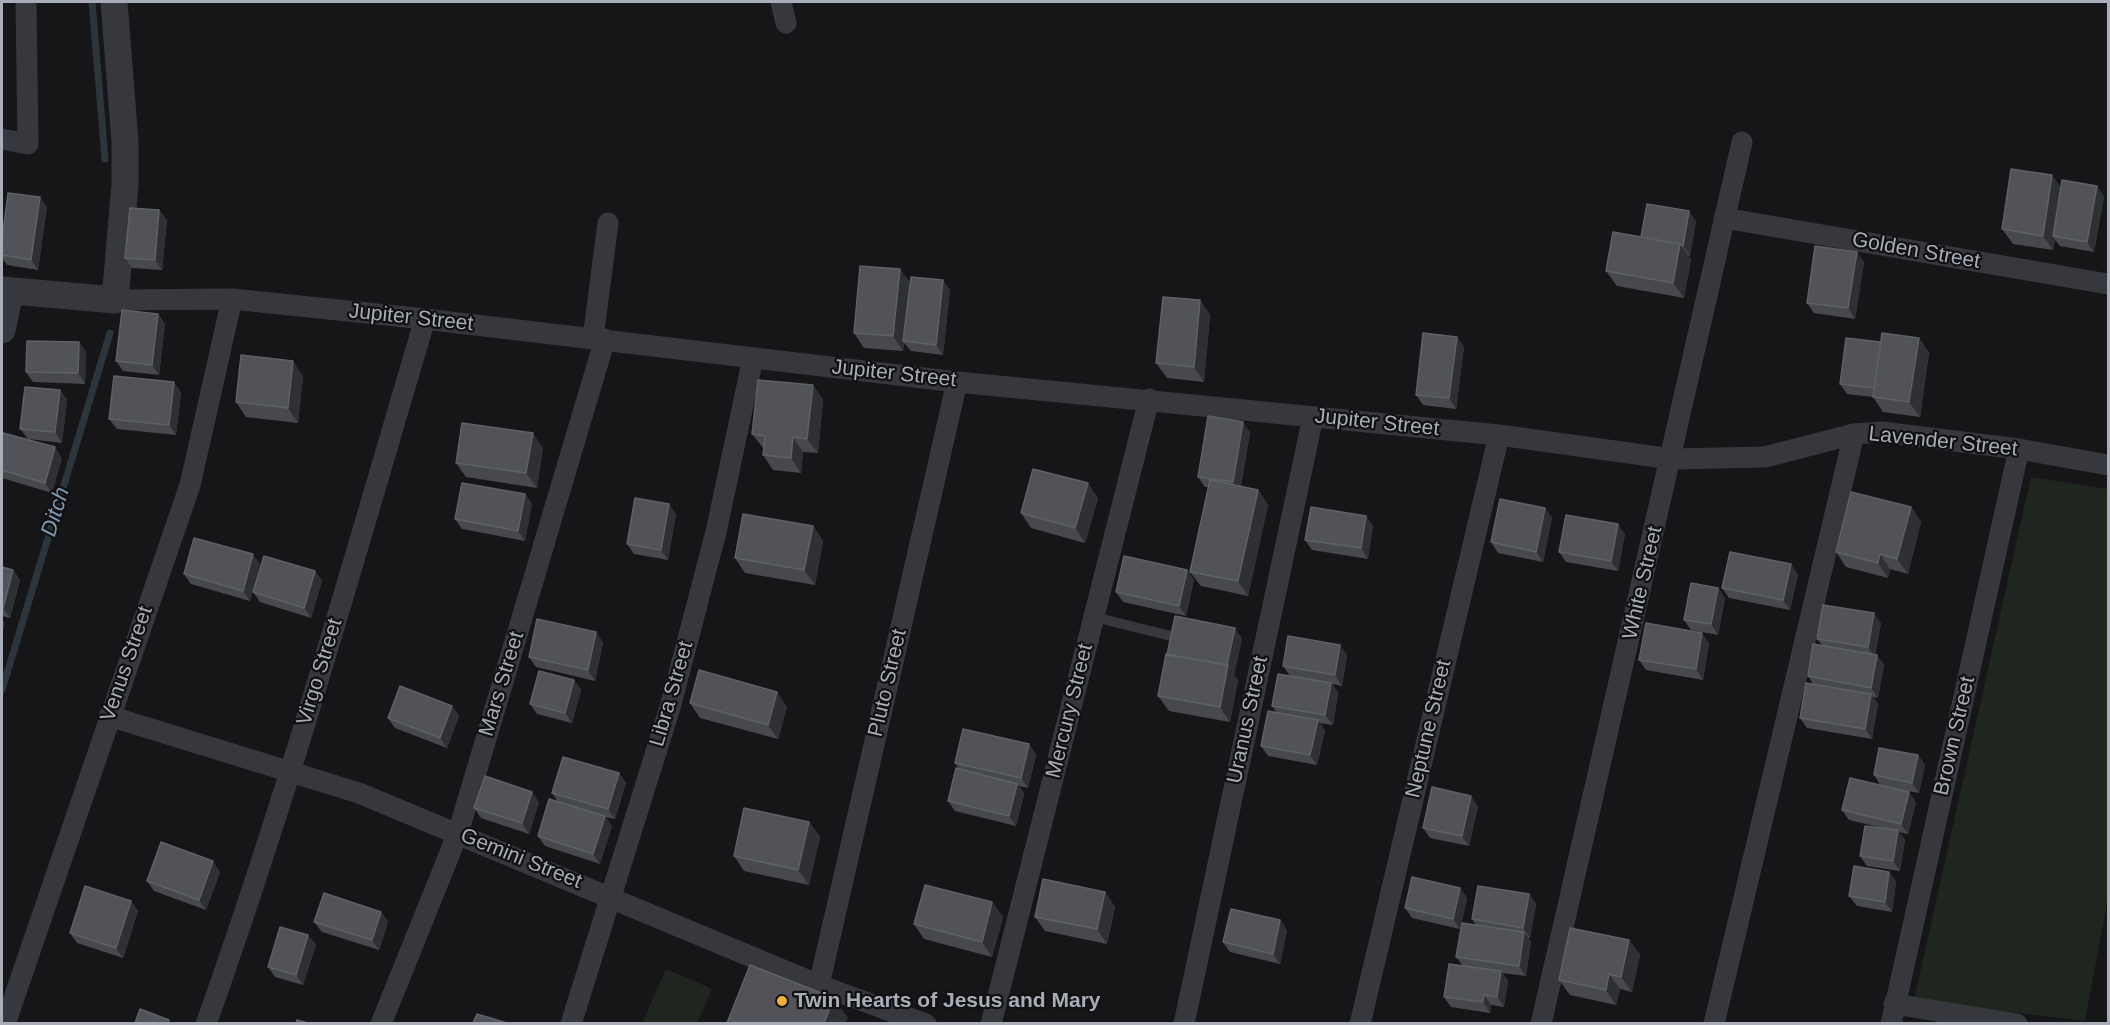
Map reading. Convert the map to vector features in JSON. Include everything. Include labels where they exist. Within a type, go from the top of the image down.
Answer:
[{"type":"street","points":[[2,139],[28,144],[26,2]]},
{"type":"street","points":[[2,330],[6,291],[115,300],[123,229],[125,173],[114,2]]},
{"type":"street","points":[[781,2],[786,23]]},
{"type":"street","name":"White Street","points":[[1541,1023],[1672,459],[1742,142]]},
{"type":"street","name":"Golden Street","points":[[1724,218],[2109,284]]},
{"type":"street","name":"Mars Street","points":[[381,1023],[458,833],[599,338],[608,223]]},
{"type":"street","name":"Jupiter Street","points":[[115,300],[232,299],[599,338],[957,382],[1499,435],[1672,459]]},
{"type":"street","name":"Venus Street","points":[[5,1023],[190,484],[232,299]]},
{"type":"street","name":"Virgo Street","points":[[206,1023],[249,904],[425,319]]},
{"type":"street","name":"Libra Street","points":[[571,1023],[671,704],[716,532],[753,358]]},
{"type":"street","name":"Pluto Street","points":[[819,985],[957,382]]},
{"type":"street","name":"Mercury Street","points":[[991,1023],[1149,399]]},
{"type":"street","name":"Uranus Street","points":[[1184,1023],[1313,417]]},
{"type":"street","name":"Lavender Street","points":[[1672,459],[1765,457],[1854,435],[1882,432],[2019,449],[2109,465]]},
{"type":"street","name":"Neptune Street","points":[[1360,1023],[1499,435]]},
{"type":"street","points":[[1714,1023],[1854,435]]},
{"type":"street","name":"Brown Street","points":[[1892,1014],[2019,449]]},
{"type":"street","name":"Gemini Street","points":[[109,716],[359,793],[819,985],[926,1023]]},
{"type":"street","points":[[1892,1014],[2017,1023]]},
{"type":"lane","points":[[1094,617],[1179,638]]},
{"type":"shaded area","points":[[2031,477],[2108,489],[2108,898],[2085,1021],[1914,1000]]},
{"type":"shaded area","points":[[666,969],[712,989],[697,1023],[642,1023]]},
{"type":"building","points":[[2011,169],[2052,175],[2043,236],[2002,229]]},
{"type":"building","points":[[2062,180],[2097,186],[2087,242],[2053,236]]},
{"type":"building","points":[[8,193],[40,197],[31,260],[2,255]]},
{"type":"building","points":[[1647,204],[1689,211],[1683,246],[1641,237]]},
{"type":"building","points":[[130,208],[159,210],[155,260],[125,258]]},
{"type":"building","points":[[1613,232],[1680,244],[1673,283],[1606,271]]},
{"type":"building","points":[[1815,246],[1857,252],[1848,308],[1807,303]]},
{"type":"building","points":[[860,266],[900,269],[893,336],[854,333]]},
{"type":"building","points":[[911,277],[943,280],[936,345],[903,341]]},
{"type":"building","points":[[1163,297],[1200,300],[1194,367],[1156,363]]},
{"type":"building","points":[[122,310],[158,314],[152,365],[116,361]]},
{"type":"building","points":[[1423,333],[1457,337],[1449,398],[1416,395]]},
{"type":"building","points":[[1882,333],[1919,338],[1909,402],[1873,397]]},
{"type":"building","points":[[1846,338],[1881,342],[1874,388],[1840,384]]},
{"type":"building","points":[[27,341],[79,342],[78,373],[26,372]]},
{"type":"building","points":[[241,355],[293,361],[288,408],[236,402]]},
{"type":"building","points":[[114,376],[174,382],[169,425],[109,419]]},
{"type":"building","points":[[758,380],[813,385],[807,439],[793,437],[791,458],[763,455],[765,436],[752,434]]},
{"type":"building","points":[[25,387],[60,390],[55,432],[20,429]]},
{"type":"building","points":[[1208,416],[1243,422],[1233,482],[1198,477]]},
{"type":"building","points":[[462,423],[533,433],[526,473],[456,463]]},
{"type":"building","points":[[3,433],[55,447],[45,483],[2,470]]},
{"type":"building","points":[[1033,469],[1088,483],[1075,528],[1021,513]]},
{"type":"building","points":[[1210,480],[1258,490],[1238,581],[1190,572]]},
{"type":"building","points":[[462,483],[525,494],[518,531],[455,519]]},
{"type":"building","points":[[1851,492],[1911,507],[1897,559],[1880,554],[1878,563],[1836,552]]},
{"type":"building","points":[[635,498],[669,504],[661,550],[627,544]]},
{"type":"building","points":[[1500,499],[1545,508],[1536,552],[1491,542]]},
{"type":"building","points":[[1311,507],[1366,516],[1361,548],[1305,540]]},
{"type":"building","points":[[743,514],[813,526],[804,570],[735,558]]},
{"type":"building","points":[[1566,515],[1618,524],[1611,561],[1559,552]]},
{"type":"building","points":[[194,538],[253,554],[243,591],[184,574]]},
{"type":"building","points":[[1730,552],[1791,564],[1783,600],[1722,588]]},
{"type":"building","points":[[264,556],[315,571],[304,608],[253,592]]},
{"type":"building","points":[[1124,556],[1187,570],[1179,606],[1116,592]]},
{"type":"building","points":[[2,567],[13,570],[3,608],[2,608]]},
{"type":"building","points":[[1691,583],[1718,588],[1711,624],[1684,620]]},
{"type":"building","points":[[1823,605],[1874,613],[1868,647],[1817,639]]},
{"type":"building","points":[[1175,616],[1235,628],[1227,665],[1167,655]]},
{"type":"building","points":[[537,619],[596,632],[588,670],[529,657]]},
{"type":"building","points":[[1646,623],[1702,633],[1696,669],[1639,660]]},
{"type":"building","points":[[1288,636],[1340,645],[1335,675],[1283,666]]},
{"type":"building","points":[[1813,644],[1877,655],[1871,688],[1808,676]]},
{"type":"building","points":[[1166,654],[1228,665],[1220,707],[1158,696]]},
{"type":"building","points":[[699,670],[777,692],[768,725],[690,703]]},
{"type":"building","points":[[539,671],[574,680],[565,713],[530,704]]},
{"type":"building","points":[[1278,674],[1331,683],[1325,715],[1272,706]]},
{"type":"building","points":[[1806,683],[1871,694],[1865,729],[1800,718]]},
{"type":"building","points":[[400,686],[452,706],[440,738],[388,718]]},
{"type":"building","points":[[1268,711],[1318,720],[1310,755],[1261,746]]},
{"type":"building","points":[[963,729],[1029,744],[1021,778],[955,763]]},
{"type":"building","points":[[1879,748],[1918,755],[1912,783],[1874,775]]},
{"type":"building","points":[[563,757],[619,773],[608,809],[552,793]]},
{"type":"building","points":[[956,768],[1017,784],[1009,816],[948,801]]},
{"type":"building","points":[[485,776],[532,792],[522,823],[474,808]]},
{"type":"building","points":[[1850,778],[1909,792],[1901,824],[1842,810]]},
{"type":"building","points":[[1432,787],[1471,796],[1462,836],[1423,828]]},
{"type":"building","points":[[549,799],[605,816],[593,854],[538,836]]},
{"type":"building","points":[[744,808],[809,822],[798,870],[734,856]]},
{"type":"building","points":[[1865,826],[1898,830],[1893,861],[1860,856]]},
{"type":"building","points":[[161,842],[213,861],[199,900],[147,881]]},
{"type":"building","points":[[1854,866],[1889,872],[1885,902],[1849,896]]},
{"type":"building","points":[[1412,877],[1460,888],[1453,919],[1405,908]]},
{"type":"building","points":[[1043,879],[1105,892],[1097,929],[1035,917]]},
{"type":"building","points":[[925,885],[992,902],[982,942],[914,924]]},
{"type":"building","points":[[85,886],[131,901],[116,948],[70,933]]},
{"type":"building","points":[[1478,886],[1529,894],[1523,928],[1472,919]]},
{"type":"building","points":[[324,893],[381,912],[372,940],[314,922]]},
{"type":"building","points":[[1231,909],[1280,920],[1273,954],[1223,942]]},
{"type":"building","points":[[1462,923],[1524,932],[1519,966],[1456,957]]},
{"type":"building","points":[[280,927],[308,935],[296,975],[268,967]]},
{"type":"building","points":[[1570,928],[1629,940],[1621,977],[1609,974],[1606,990],[1559,980]]},
{"type":"building","points":[[1449,964],[1501,971],[1497,997],[1484,995],[1483,1002],[1444,997]]},
{"type":"building","points":[[750,965],[834,998],[824,1023],[727,1023]]},
{"type":"building","points":[[140,1009],[169,1020],[168,1023],[135,1023]]},
{"type":"building","points":[[477,1014],[507,1023],[473,1023]]},
{"type":"waterway","points":[[92,2],[105,159]]},
{"type":"waterway","name":"Ditch","points":[[2,690],[110,333]]},
{"type":"place","name":"Twin Hearts of Jesus and Mary","points":[[782,1001]]}]
